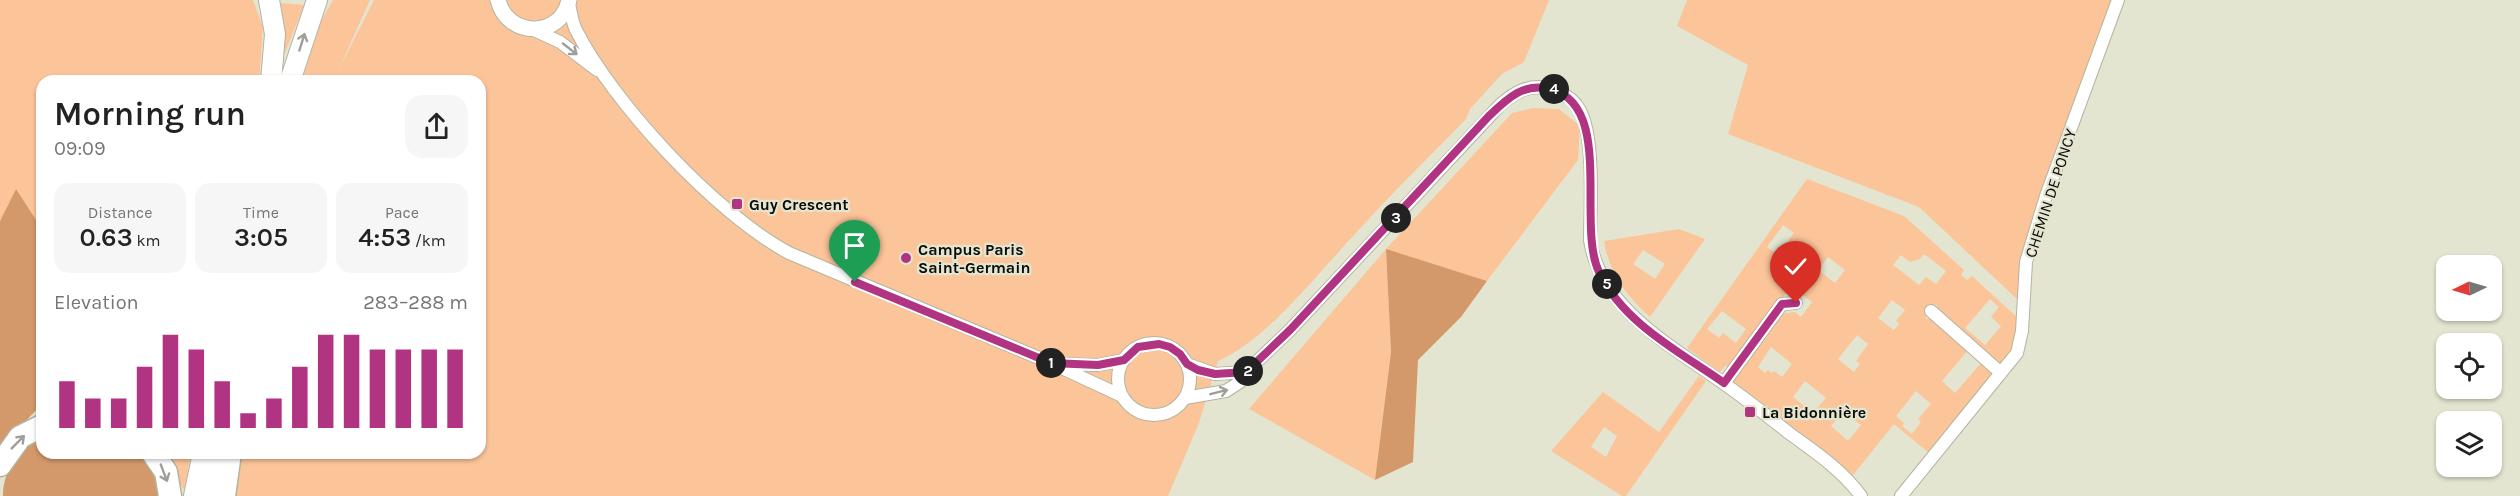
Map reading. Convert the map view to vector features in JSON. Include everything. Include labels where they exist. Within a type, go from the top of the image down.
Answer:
[{"type":"highway","points":[[0,465],[20,437],[36,429]]},
{"type":"highway","points":[[157,459],[166,472],[170,496]]},
{"type":"highway","points":[[224,496],[229,459]]},
{"type":"main road","points":[[269,0],[275,34],[272,75]]},
{"type":"main road","points":[[292,75],[317,0]]},
{"type":"main road","points":[[194,496],[202,459]]},
{"type":"main road","points":[[210,496],[218,459]]},
{"type":"street","points":[[498,0],[512,23],[560,42],[603,75]]},
{"type":"street","name":"CHEMIN DE PONCY","points":[[1901,496],[2018,353],[2022,331],[2026,262],[2046,196],[2118,0]]},
{"type":"street","points":[[534,30],[553,24],[563,15],[569,2]]},
{"type":"street","points":[[569,2],[576,29],[603,75],[698,184],[780,249],[1051,363],[1122,396],[1133,409],[1144,414],[1156,416],[1173,411],[1185,398],[1190,387],[1187,364],[1180,354],[1170,347],[1159,344],[1138,347],[1124,360],[1118,378],[1122,396]]},
{"type":"street","points":[[1185,398],[1226,392],[1240,382],[1246,372],[1290,330],[1488,117],[1512,95],[1524,88],[1545,87],[1555,90],[1577,106],[1584,119],[1589,145],[1590,240],[1599,273],[1620,303],[1637,321],[1846,475],[1861,496]]},
{"type":"street","points":[[1724,383],[1782,304],[1796,303]]},
{"type":"street","points":[[1931,311],[2001,373]]},
{"type":"street","points":[[1051,363],[1098,365],[1124,360]]},
{"type":"street","points":[[1187,364],[1198,370],[1215,374],[1246,372]]},
{"type":"shaded area","points":[[0,0],[253,0],[263,27],[259,75],[36,75],[36,220],[16,189],[0,221]]},
{"type":"shaded area","name":"Campus Paris Saint-Germain","points":[[333,0],[370,0],[338,71],[374,0],[1549,0],[1524,62],[1502,74],[1470,109],[1466,119],[1382,204],[1273,322],[1237,351],[1218,361],[1199,423],[1168,496],[230,496],[237,459],[486,459],[486,75],[302,75],[312,37]]},
{"type":"shaded area","points":[[1687,0],[2113,0],[2019,301],[1919,207],[1728,134],[1748,65],[1677,26]]},
{"type":"shaded area","points":[[281,3],[304,5],[284,55]]},
{"type":"shaded area","points":[[1533,108],[1559,109],[1580,126],[1578,160],[1487,281],[1386,250],[1391,352],[1375,480],[1249,409],[1386,249],[1512,113]]},
{"type":"shaded area","points":[[1807,179],[1904,216],[1964,270],[1961,275],[1967,280],[1972,276],[2019,319],[2012,354],[2001,367],[1938,311],[1937,305],[1926,306],[1926,319],[1932,318],[1968,350],[1942,381],[1955,393],[1982,362],[1995,373],[1929,453],[1894,424],[1853,475],[1732,381],[1780,314],[1795,312],[1801,317],[1812,302],[1791,286],[1733,365],[1725,366],[1720,372],[1687,348]],"holes":[[[1783,225],[1794,233],[1788,241],[1805,252],[1795,267],[1767,247]],[[1924,254],[1946,271],[1936,284],[1926,277],[1919,285],[1893,265],[1901,255],[1910,262],[1920,259]],[[1828,257],[1845,270],[1835,283],[1818,270]],[[1990,299],[1999,307],[1991,317],[2001,326],[1985,345],[1965,328]],[[1892,300],[1905,310],[1896,321],[1899,324],[1894,330],[1878,318]],[[1722,311],[1746,329],[1736,343],[1723,333],[1719,338],[1707,329]],[[1857,335],[1868,344],[1856,361],[1860,364],[1854,372],[1838,359]],[[1771,347],[1792,364],[1782,377],[1768,370],[1765,373],[1758,367]],[[1805,381],[1826,398],[1813,413],[1793,397]],[[1916,391],[1931,404],[1918,419],[1921,422],[1912,434],[1902,426],[1904,423],[1896,416]],[[1843,412],[1861,425],[1848,441],[1831,426]]]},
{"type":"shaded area","points":[[16,189],[36,220],[36,410],[0,448],[0,221]]},
{"type":"shaded area","points":[[1679,229],[1705,239],[1650,317],[1633,301],[1620,283],[1610,263],[1604,241]],"holes":[[[1643,250],[1665,264],[1655,279],[1633,264]]]},
{"type":"shaded area","points":[[1386,249],[1487,281],[1461,317],[1418,360],[1413,462],[1375,480],[1391,352]]},
{"type":"shaded area","points":[[1699,376],[1706,381],[1626,496],[1622,496],[1551,451],[1603,392],[1659,432]],"holes":[[[1604,427],[1617,436],[1606,457],[1591,447]]]},
{"type":"shaded area","points":[[36,437],[36,459],[146,459],[157,483],[159,496],[3,496],[10,467]]},
{"type":"shaded area","points":[[166,459],[190,459],[184,490]]},
{"type":"place","name":"Guy Crescent","points":[[737,204]]},
{"type":"place","name":"Campus Paris Saint-Germain","points":[[906,258]]},
{"type":"place","name":"La Bidonnière","points":[[1750,412]]},
{"type":"route","points":[[855,282],[1051,363],[1098,365],[1124,360],[1138,347],[1159,344],[1170,347],[1180,354],[1187,364],[1198,370],[1215,374],[1246,372],[1290,330],[1488,117],[1512,95],[1524,88],[1545,87],[1565,96],[1577,106],[1584,119],[1589,145],[1592,253],[1599,273],[1620,303],[1637,321],[1724,383],[1782,304],[1796,303]]}]
